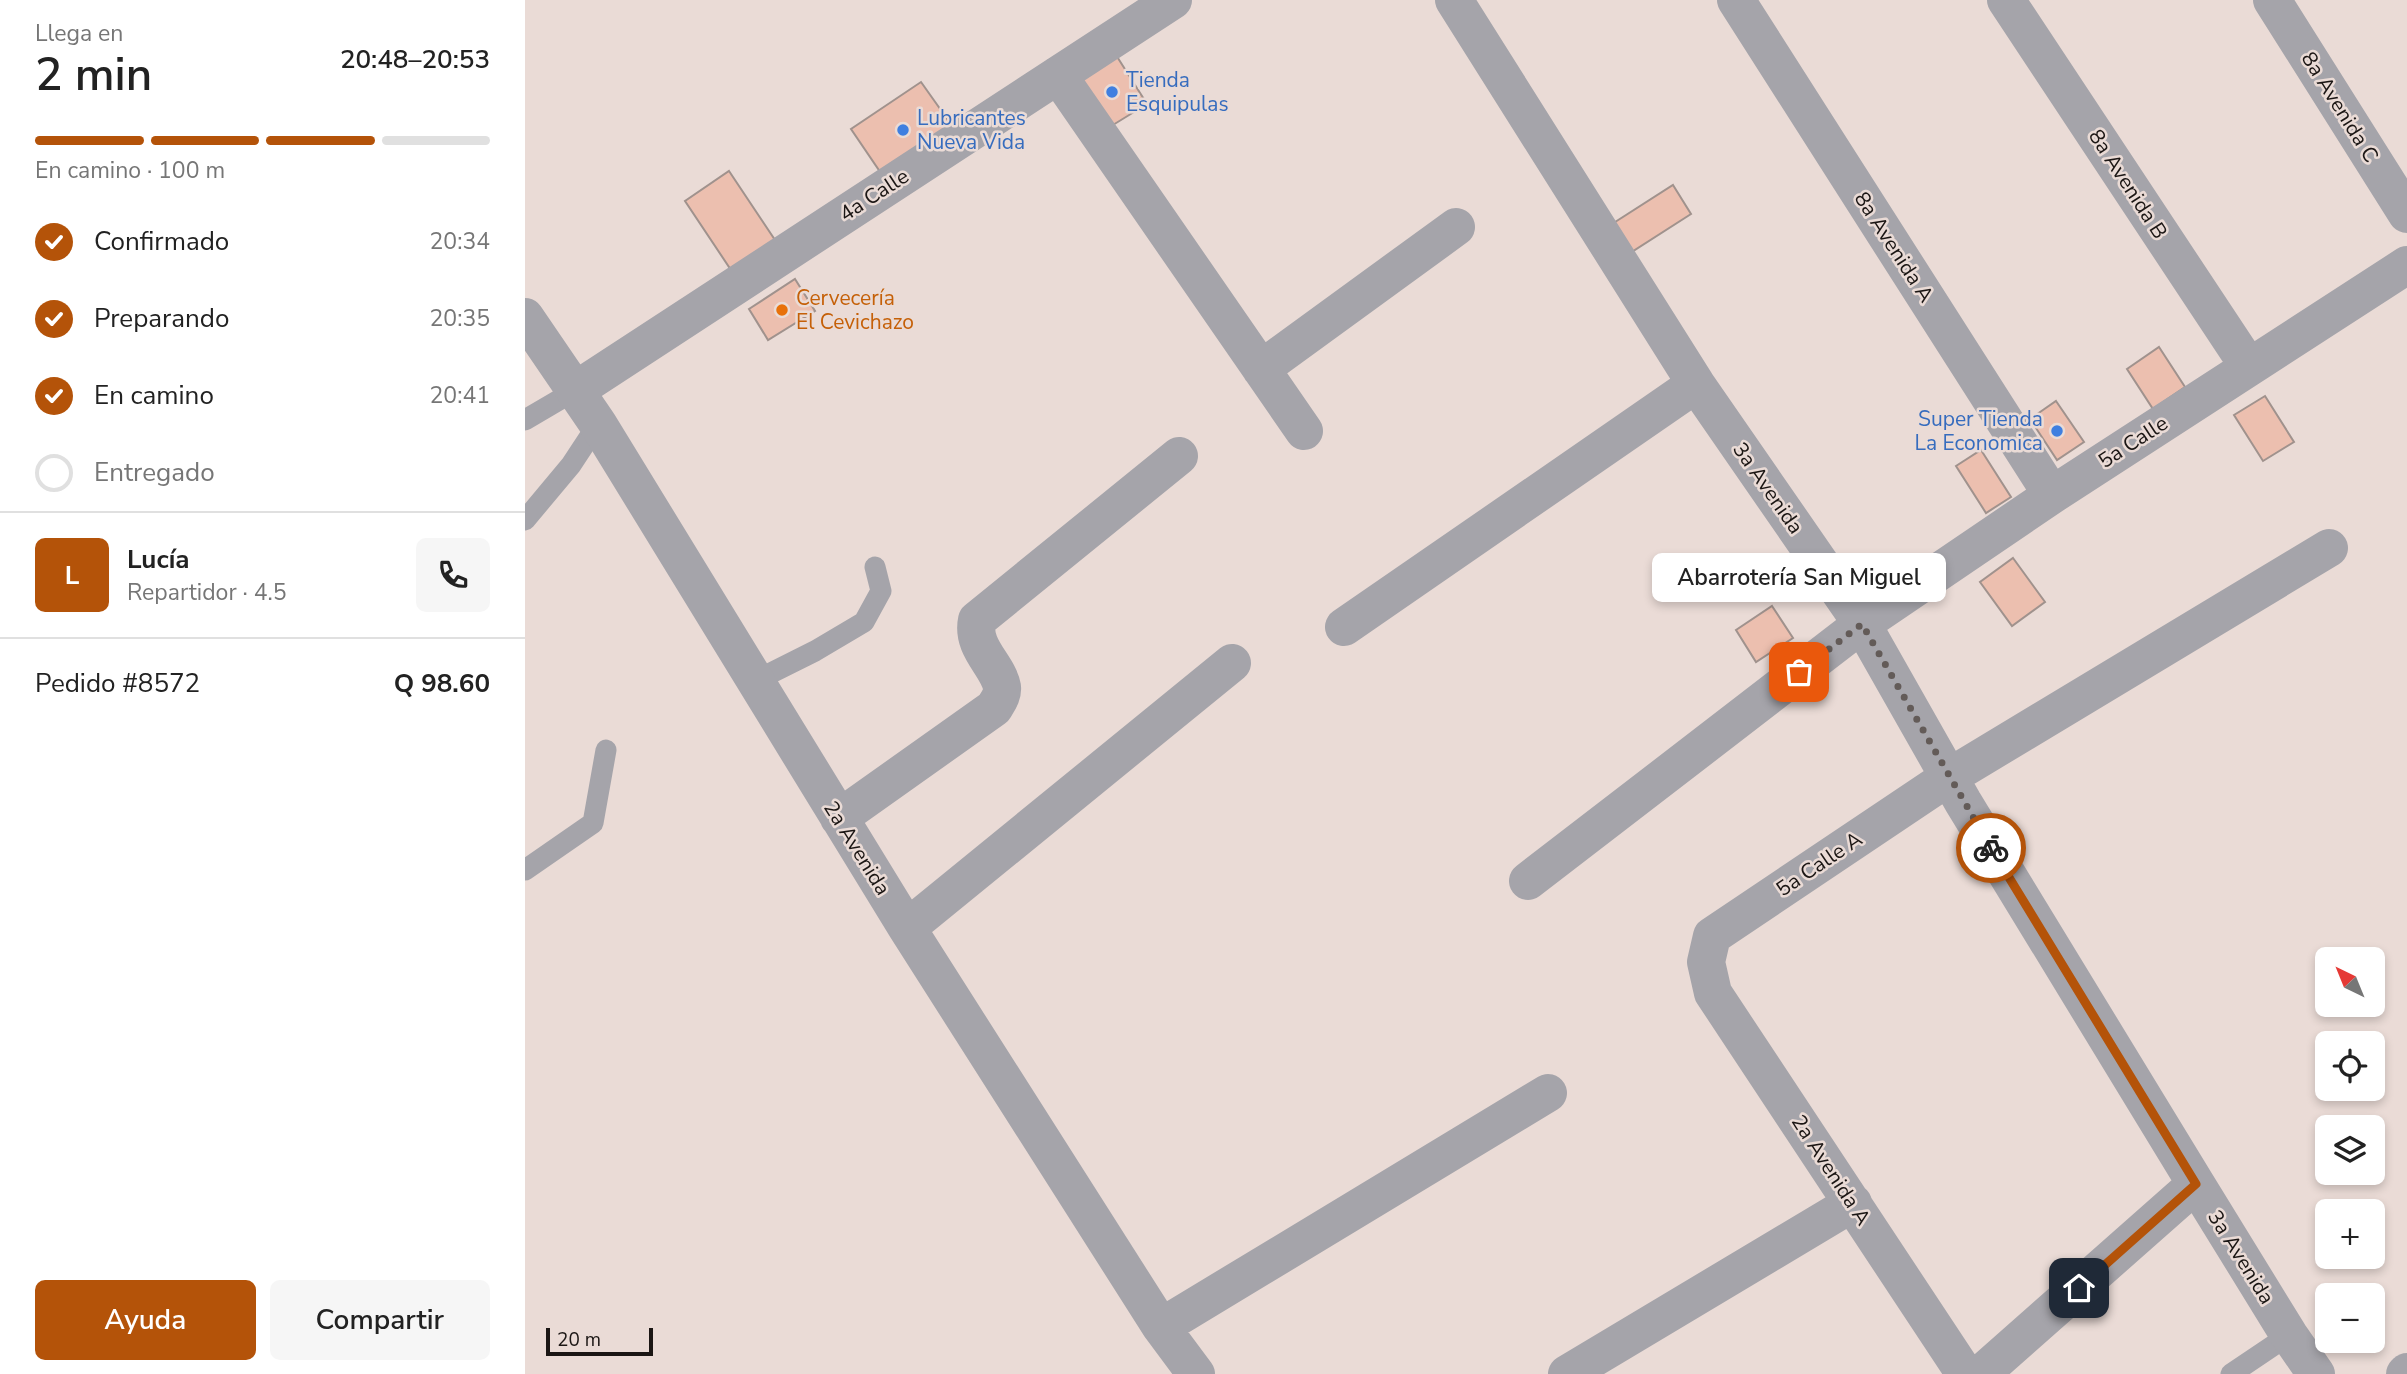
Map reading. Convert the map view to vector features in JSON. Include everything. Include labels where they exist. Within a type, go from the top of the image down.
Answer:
[{"type":"street","name":"4a Calle","points":[[576,390],[1173,0]]},
{"type":"street","name":"3a Avenida","points":[[1454,0],[1696,384],[1862,624],[1949,777],[2196,1184],[2316,1374]]},
{"type":"street","name":"8a Avenida A","points":[[1737,0],[2052,495]]},
{"type":"street","name":"8a Avenida B","points":[[2006,0],[2249,368]]},
{"type":"street","name":"8a Avenida C","points":[[2272,0],[2407,214]]},
{"type":"street","points":[[1058,75],[1304,431]]},
{"type":"street","points":[[1261,369],[1456,226]]},
{"type":"street","name":"5a Calle","points":[[1528,881],[1862,624],[2052,495],[2407,265]]},
{"type":"street","name":"2a Avenida","points":[[525,317],[599,424],[907,928],[1161,1326],[1196,1374]]},
{"type":"street","points":[[1343,627],[1696,384]]},
{"type":"street","points":[[839,818],[994,708],[1002,687],[978,640],[975,629],[977,620],[1179,456]]},
{"type":"street","name":"5a Calle A","points":[[1706,962],[1712,936],[1949,777],[2329,548]]},
{"type":"street","points":[[907,928],[1232,663]]},
{"type":"street","name":"2a Avenida A","points":[[1706,962],[1713,992],[1965,1374]]},
{"type":"street","points":[[1161,1326],[1548,1093]]},
{"type":"street","points":[[1981,1374],[2196,1184]]},
{"type":"street","points":[[1567,1374],[1853,1203]]},
{"type":"lane","points":[[525,420],[576,390]]},
{"type":"lane","points":[[525,520],[571,465],[599,424]]},
{"type":"lane","points":[[757,680],[815,651],[864,622],[881,591],[874,568]]},
{"type":"lane","points":[[525,870],[593,823],[606,750]]},
{"type":"lane","points":[[2231,1374],[2289,1335]]},
{"type":"building","name":"Tienda Esquipulas","points":[[1116,55],[1147,104],[1108,128],[1077,80]]},
{"type":"building","name":"Lubricantes Nueva Vida","points":[[921,82],[955,130],[885,179],[851,129]]},
{"type":"building","points":[[729,171],[775,240],[731,270],[685,201]]},
{"type":"building","points":[[1673,185],[1691,214],[1630,253],[1612,224]]},
{"type":"building","name":"Cervecería El Cevichazo","points":[[795,279],[815,311],[768,340],[749,309]]},
{"type":"building","points":[[2159,347],[2185,387],[2153,409],[2127,369]]},
{"type":"building","points":[[2265,396],[2294,442],[2263,461],[2234,415]]},
{"type":"building","name":"Super Tienda La Economica","points":[[2056,401],[2084,442],[2057,460],[2030,419]]},
{"type":"building","points":[[1981,450],[2011,497],[1986,513],[1956,466]]},
{"type":"building","points":[[2013,558],[2045,602],[2012,626],[1980,582]]},
{"type":"building","points":[[1772,606],[1793,638],[1756,662],[1736,630]]},
{"type":"way so far","points":[[1799,672],[1862,624],[1991,848]]},
{"type":"place","name":"Tienda Esquipulas","points":[[1112,92]]},
{"type":"place","name":"Lubricantes Nueva Vida","points":[[903,130]]},
{"type":"place","name":"Cervecería El Cevichazo","points":[[782,310]]},
{"type":"place","name":"Super Tienda La Economica","points":[[2057,431]]},
{"type":"place","name":"Abarrotería San Miguel","points":[[1799,672]]},
{"type":"route","points":[[1991,848],[2196,1184],[2079,1288]]}]
